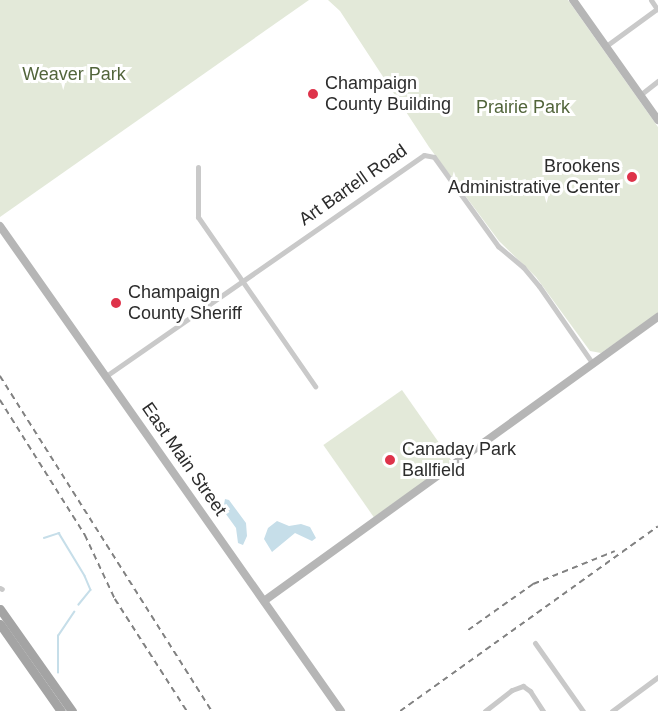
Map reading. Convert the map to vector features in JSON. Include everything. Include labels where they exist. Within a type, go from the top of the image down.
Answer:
[{"type":"main road","points":[[575,0],[658,114]]},
{"type":"main road","points":[[642,93],[658,120]]},
{"type":"main road","name":"East Main Street","points":[[0,226],[340,711]]},
{"type":"main road","points":[[264,601],[658,317]]},
{"type":"main road","points":[[0,609],[72,711]]},
{"type":"main road","points":[[0,624],[61,711]]},
{"type":"street","points":[[607,45],[657,8],[651,0]]},
{"type":"street","points":[[642,93],[658,81]]},
{"type":"street","name":"Art Bartell Road","points":[[106,376],[420,157],[432,156],[498,246],[523,267],[539,286],[593,364]]},
{"type":"street","points":[[198,166],[198,217],[315,386]]},
{"type":"street","points":[[535,643],[584,711]]},
{"type":"street","points":[[612,711],[658,677]]},
{"type":"street","points":[[485,711],[519,687],[527,688],[543,711]]},
{"type":"green space","name":"Weaver Park","points":[[0,0],[309,0],[0,217]]},
{"type":"green space","name":"Prairie Park","points":[[328,0],[568,0],[658,127],[658,313],[601,353],[590,351],[536,277],[499,241],[429,147],[340,11]]},
{"type":"green space","points":[[402,390],[452,462],[374,517],[323,445]]},
{"type":"water","points":[[225,499],[229,500],[246,523],[247,536],[243,545],[238,543],[236,528],[223,510]]},
{"type":"water","points":[[277,521],[289,526],[301,524],[310,527],[316,538],[312,541],[295,533],[272,552],[264,539],[268,528]]},
{"type":"waterway","points":[[44,538],[59,533],[85,576],[91,590],[79,605]]},
{"type":"waterway","points":[[58,673],[58,636],[74,612]]},
{"type":"railway","points":[[0,376],[212,711]]},
{"type":"railway","points":[[0,400],[85,535],[115,599],[187,711]]},
{"type":"railway","points":[[400,711],[658,526]]},
{"type":"railway","points":[[468,630],[533,584],[615,551]]},
{"type":"place","name":"Champaign County Building","points":[[313,94]]},
{"type":"place","name":"Brookens Administrative Center","points":[[632,177]]},
{"type":"place","name":"Champaign County Sheriff","points":[[116,303]]},
{"type":"place","name":"Canaday Park Ballfield","points":[[390,460]]}]
